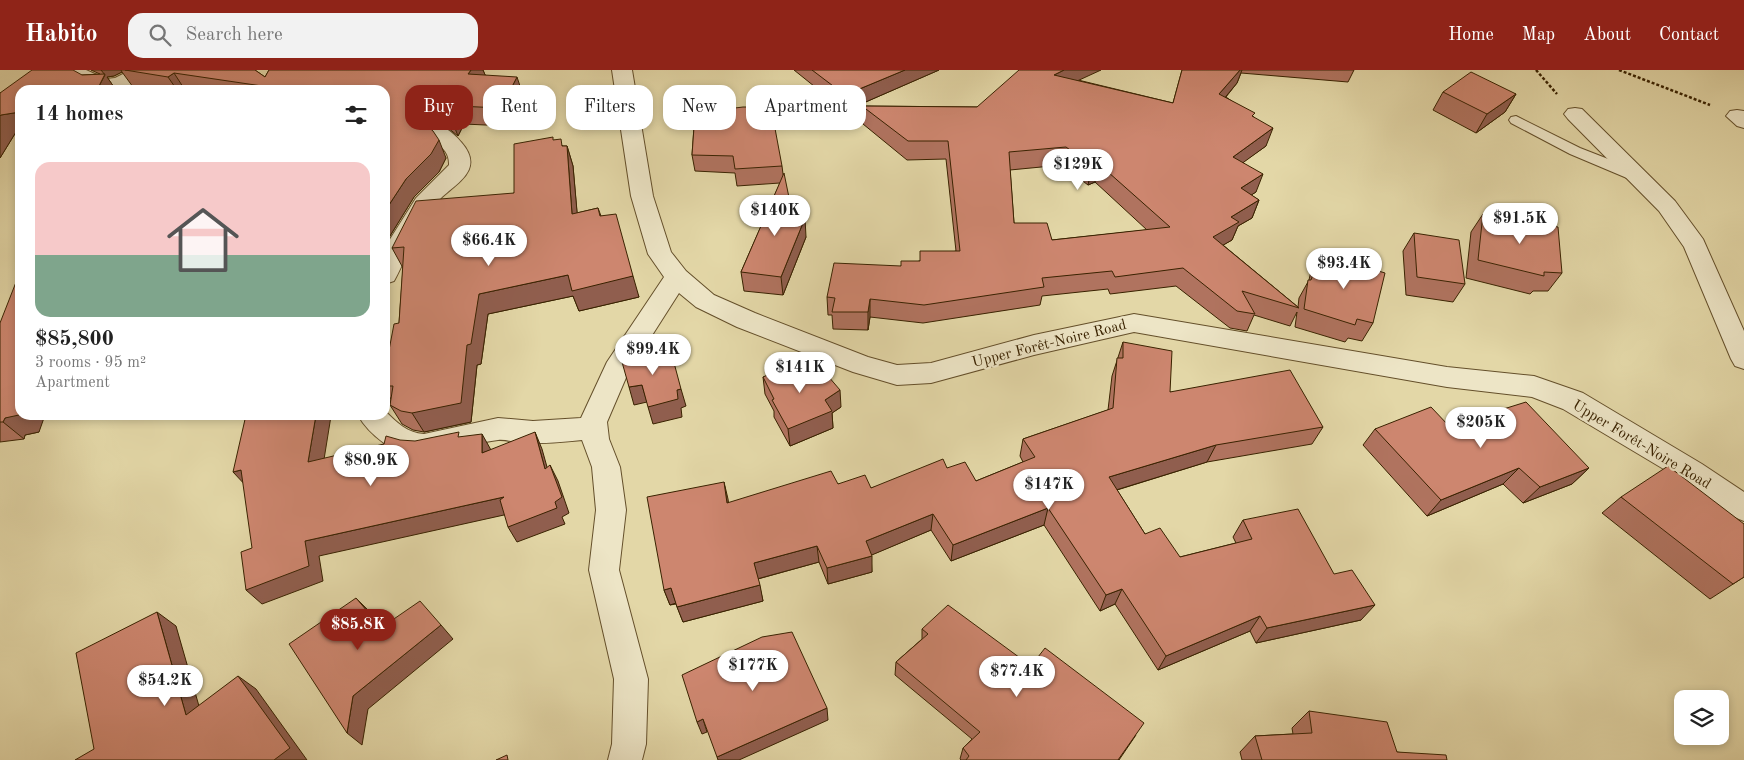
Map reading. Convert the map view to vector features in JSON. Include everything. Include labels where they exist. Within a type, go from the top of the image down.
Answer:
[{"type":"street","points":[[70,70],[101,85]]},
{"type":"street","points":[[109,85],[121,83],[146,70]]},
{"type":"street","name":"Upper Forêt-Noire Road","points":[[622,70],[642,196],[660,254],[677,277],[705,300],[746,320],[862,364],[897,375],[931,373],[1034,345],[1134,323],[1446,377],[1534,387],[1573,401],[1692,472],[1744,508]]},
{"type":"street","points":[[1574,114],[1667,206],[1695,244],[1711,286],[1744,359]]},
{"type":"street","points":[[390,264],[397,247],[431,195],[459,169],[460,161],[451,142],[432,130]]},
{"type":"street","points":[[625,760],[629,744],[631,679],[604,570],[611,510],[606,466],[594,439],[593,422],[616,369],[677,277]]},
{"type":"street","points":[[377,420],[390,433],[404,442],[418,446],[500,428],[524,432],[594,428]]},
{"type":"lane","points":[[1516,120],[1575,151],[1640,178]]},
{"type":"path","points":[[1619,70],[1740,118]]},
{"type":"building","points":[[32,70],[73,70],[82,75],[105,74],[100,85],[15,85],[15,113],[0,116],[0,93]]},
{"type":"building","points":[[125,70],[255,70],[265,77],[269,70],[471,70],[468,74],[517,77],[513,85],[483,85],[483,107],[473,107],[473,85],[405,85],[405,130],[432,130],[439,140],[431,154],[406,179],[390,203],[390,85],[255,85],[174,73],[168,77]]},
{"type":"building","points":[[812,70],[905,70],[866,86],[832,85]]},
{"type":"building","points":[[1019,70],[1064,70],[1054,75],[1173,103],[1182,70],[1240,70],[1219,94],[1255,113],[1252,116],[1273,128],[1233,157],[1263,174],[1241,188],[1259,200],[1231,217],[1239,222],[1213,237],[1299,308],[1242,291],[1255,314],[1237,311],[1183,268],[1115,277],[1112,271],[1042,278],[1044,287],[924,305],[870,299],[868,312],[832,312],[835,298],[827,297],[834,263],[901,266],[901,261],[920,261],[920,251],[960,251],[948,141],[908,141],[866,109],[866,106],[977,107]],"holes":[[[1066,147],[1092,166],[1099,164],[1170,227],[1052,240],[1047,223],[1014,223],[1009,152]]]},
{"type":"building","points":[[1471,72],[1516,94],[1487,114],[1443,92]]},
{"type":"building","points":[[746,107],[746,130],[775,130],[782,166],[735,169],[733,156],[692,155],[694,130],[736,130],[736,108]]},
{"type":"building","points":[[553,137],[553,140],[561,139],[562,146],[567,146],[572,214],[598,208],[600,216],[616,214],[633,276],[572,291],[568,275],[479,294],[471,344],[467,345],[461,403],[412,413],[401,411],[390,405],[393,386],[390,386],[390,345],[394,324],[399,323],[404,247],[392,248],[416,201],[514,193],[514,144]]},
{"type":"building","points":[[784,173],[793,217],[805,218],[781,277],[741,272]]},
{"type":"building","points":[[1483,214],[1558,227],[1562,273],[1544,272],[1544,276],[1478,260]]},
{"type":"building","points":[[1414,233],[1459,240],[1465,284],[1417,277]]},
{"type":"building","points":[[1321,253],[1385,273],[1373,323],[1357,319],[1355,325],[1304,309],[1308,280],[1311,280]]},
{"type":"building","points":[[15,285],[15,416],[5,418],[3,422],[0,422],[0,323]]},
{"type":"building","points":[[1123,342],[1172,351],[1170,392],[1290,370],[1323,427],[1216,445],[1109,477],[1145,534],[1160,528],[1180,557],[1252,539],[1243,520],[1298,509],[1334,574],[1352,570],[1375,605],[1267,628],[1260,616],[1166,656],[1122,589],[1106,595],[1048,508],[953,545],[933,514],[866,541],[872,556],[827,568],[817,546],[754,563],[760,585],[677,607],[671,588],[664,590],[647,497],[724,482],[727,503],[831,471],[838,484],[865,475],[871,488],[943,459],[947,468],[965,462],[976,481],[1035,457],[1023,439],[1113,408],[1117,358],[1123,358]]},
{"type":"building","points":[[665,347],[668,360],[673,359],[681,389],[677,390],[678,399],[648,407],[642,385],[629,387],[622,362],[624,357]]},
{"type":"building","points":[[800,361],[810,375],[822,369],[840,390],[825,400],[832,411],[788,429],[772,400],[774,399],[763,377]]},
{"type":"building","points":[[1526,402],[1589,468],[1540,487],[1519,468],[1441,500],[1375,429],[1431,407],[1449,426]]},
{"type":"building","points":[[245,420],[315,420],[308,462],[384,444],[386,436],[400,440],[415,441],[459,432],[458,437],[482,434],[482,453],[535,432],[545,469],[550,465],[562,497],[555,502],[557,508],[508,527],[500,500],[504,497],[305,541],[309,566],[246,590],[241,552],[252,548],[241,470],[233,472]]},
{"type":"building","points":[[1668,466],[1744,524],[1744,577],[1733,584],[1621,497]]},
{"type":"building","points":[[356,598],[379,625],[386,620],[388,623],[420,601],[441,625],[353,696],[347,733],[289,644]]},
{"type":"building","points":[[948,605],[1031,666],[1045,648],[1144,723],[1118,760],[966,760],[969,756],[963,748],[980,732],[896,662],[928,634],[922,629]]},
{"type":"building","points":[[157,612],[186,715],[238,676],[290,748],[274,760],[75,760],[94,749],[76,653]]},
{"type":"building","points":[[792,632],[827,708],[717,757],[703,719],[697,722],[682,675],[762,637]]},
{"type":"building","points":[[1309,711],[1387,722],[1397,752],[1446,755],[1447,760],[1262,760],[1255,736],[1312,733]]},
{"type":"building","points":[[507,755],[508,760],[496,760]]}]
